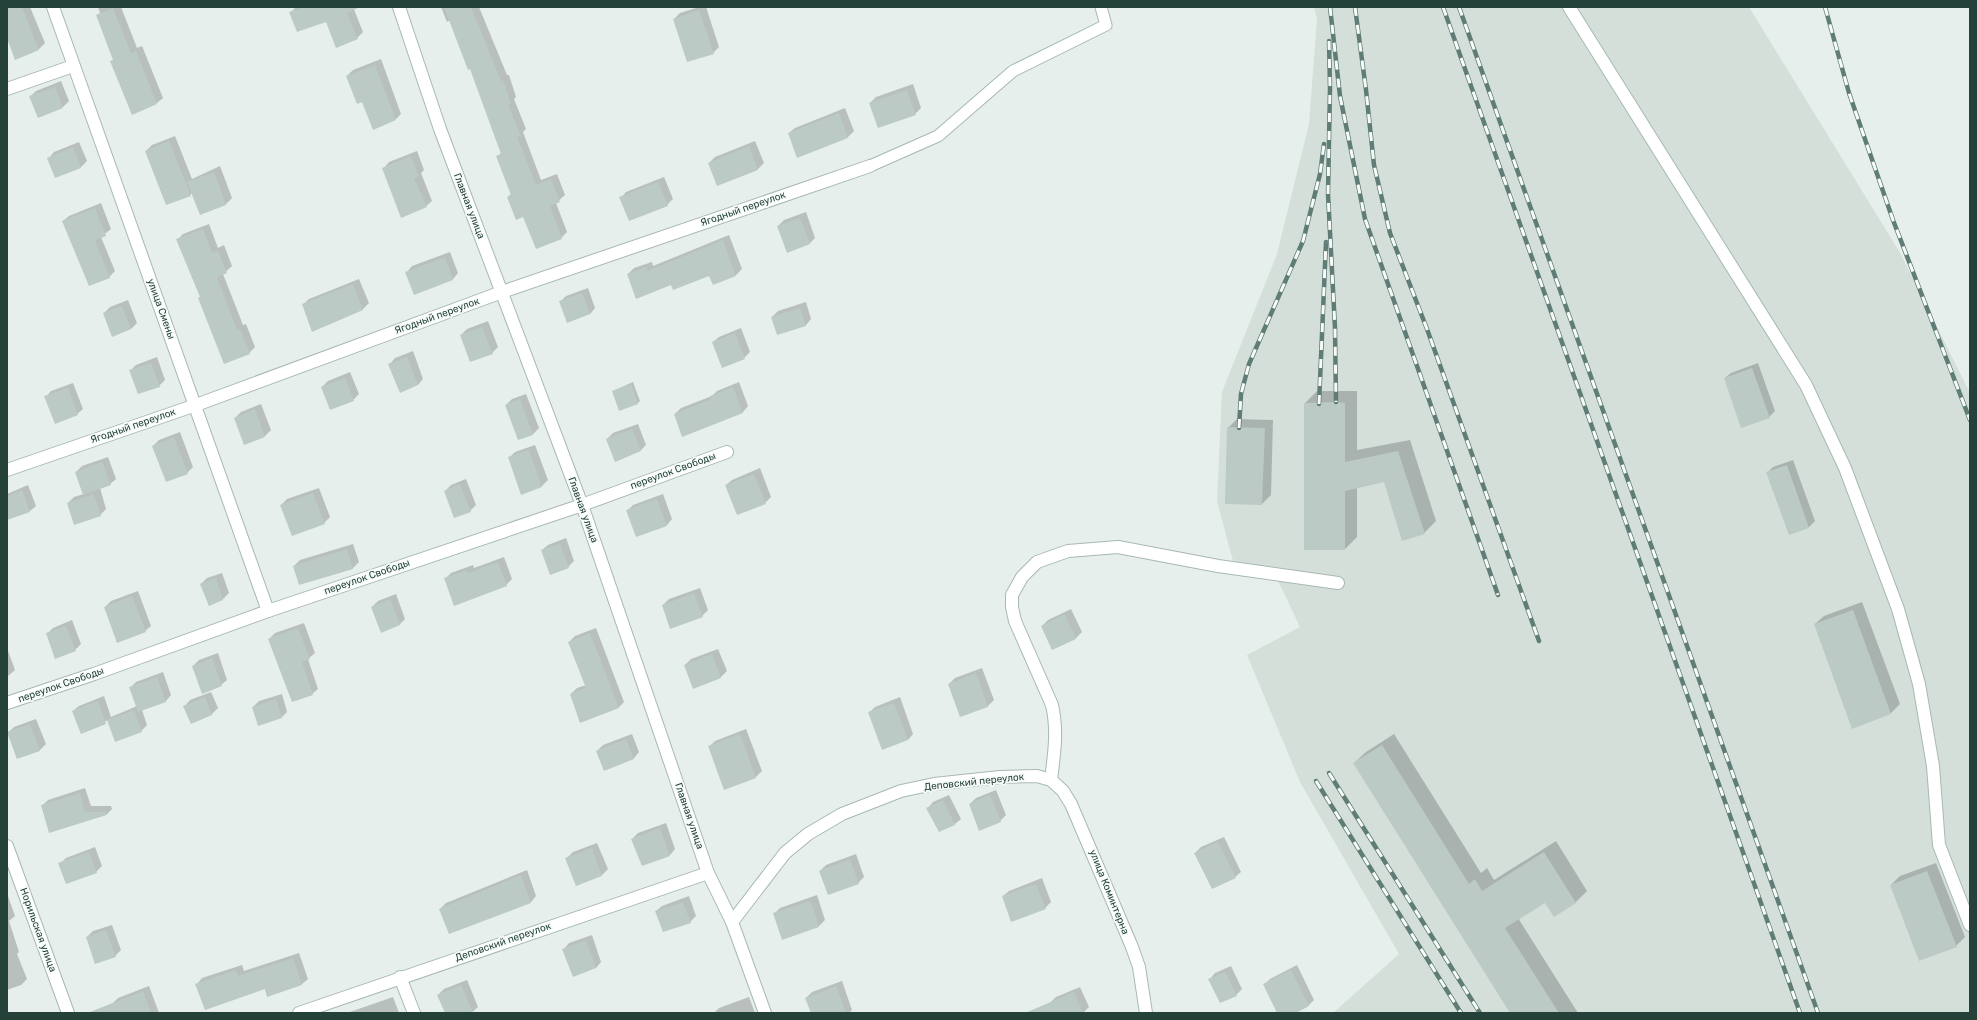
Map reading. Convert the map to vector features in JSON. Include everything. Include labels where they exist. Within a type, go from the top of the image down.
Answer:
[{"type":"street","name":"улица Смены","points":[[53,7],[196,405],[268,611]]},
{"type":"street","name":"Главная улица","points":[[399,7],[440,129],[582,505],[708,873],[732,922],[765,1013]]},
{"type":"street","points":[[1569,7],[1806,385],[1844,468],[1898,609],[1919,684],[1933,766],[1939,845],[1970,925]]},
{"type":"street","points":[[7,90],[73,66]]},
{"type":"street","name":"Ягодный переулок","points":[[7,470],[196,405],[502,292],[870,166]]},
{"type":"street","name":"переулок Свободы","points":[[7,703],[94,674],[268,611],[582,505],[727,452]]},
{"type":"street","points":[[1051,780],[1056,733],[1054,712],[1015,621],[1012,607],[1012,595],[1022,577],[1037,562],[1068,551],[1118,547],[1218,566],[1338,583]]},
{"type":"street","name":"Деповский переулок","points":[[732,922],[785,853],[808,834],[842,814],[901,791],[934,784],[1022,776],[1037,776],[1051,780]]},
{"type":"street","name":"улица Коминтерна","points":[[1051,780],[1063,791],[1081,823],[1132,947],[1139,966],[1146,1013]]},
{"type":"street","name":"Норильская улица","points":[[7,846],[68,1013]]},
{"type":"street","name":"Деповский переулок","points":[[299,1013],[708,873]]},
{"type":"street","points":[[400,978],[414,1013]]},
{"type":"lane","points":[[870,166],[938,136],[1013,71],[1106,25],[1101,7]]},
{"type":"shaded area","points":[[1314,7],[1749,7],[1899,251],[1970,393],[1970,1013],[1333,1013],[1399,954],[1300,782],[1247,655],[1300,627],[1273,570],[1233,561],[1217,501],[1222,392],[1277,254],[1309,124],[1317,19]]},
{"type":"building","points":[[7,7],[22,7],[39,50],[15,60],[7,38]]},
{"type":"building","points":[[303,7],[360,7],[347,13],[358,39],[336,48],[326,22],[297,32],[289,12]]},
{"type":"building","points":[[444,7],[471,7],[501,81],[503,80],[511,104],[508,105],[521,136],[517,137],[536,185],[551,179],[560,202],[550,206],[562,239],[536,249],[523,217],[516,220],[507,197],[511,195],[496,156],[501,154],[470,69],[468,70]]},
{"type":"building","points":[[113,8],[131,53],[136,51],[157,104],[132,115],[110,61],[113,60],[96,15]]},
{"type":"building","points":[[699,10],[714,54],[687,62],[673,19]]},
{"type":"building","points":[[375,65],[396,120],[373,130],[362,102],[357,104],[346,76]]},
{"type":"building","points":[[55,87],[63,108],[38,118],[29,96]]},
{"type":"building","points":[[907,90],[916,115],[878,128],[869,103]]},
{"type":"building","points":[[839,113],[848,138],[797,158],[788,133]]},
{"type":"building","points":[[169,141],[191,196],[166,205],[145,151]]},
{"type":"building","points":[[749,146],[758,170],[717,186],[708,163]]},
{"type":"building","points":[[73,147],[81,168],[55,178],[47,158]]},
{"type":"building","points":[[411,156],[419,176],[414,178],[427,207],[401,218],[382,168]]},
{"type":"building","points":[[214,172],[226,205],[200,215],[187,182]]},
{"type":"building","points":[[658,182],[668,206],[629,221],[619,197]]},
{"type":"building","points":[[95,208],[106,236],[95,240],[110,278],[89,286],[62,221]]},
{"type":"building","points":[[800,218],[810,244],[787,253],[777,226]]},
{"type":"building","points":[[203,229],[212,253],[218,251],[227,273],[217,277],[237,330],[240,329],[250,354],[224,364],[198,298],[200,297],[176,239]]},
{"type":"building","points":[[723,240],[736,276],[713,285],[709,276],[673,290],[671,285],[636,299],[627,274],[646,267],[647,271]]},
{"type":"building","points":[[445,257],[453,280],[414,295],[405,272]]},
{"type":"building","points":[[353,284],[363,310],[312,332],[302,304]]},
{"type":"building","points":[[582,293],[590,314],[567,323],[559,301]]},
{"type":"building","points":[[122,306],[131,329],[112,337],[103,313]]},
{"type":"building","points":[[800,308],[806,326],[777,335],[771,317]]},
{"type":"building","points":[[482,327],[493,354],[470,362],[460,335]]},
{"type":"building","points":[[735,333],[745,359],[722,368],[712,342]]},
{"type":"building","points":[[407,357],[418,385],[400,393],[388,364]]},
{"type":"building","points":[[151,363],[160,387],[138,394],[129,370]]},
{"type":"building","points":[[1752,368],[1770,418],[1741,428],[1724,378]]},
{"type":"building","points":[[345,378],[354,401],[330,410],[321,387]]},
{"type":"building","points":[[631,384],[638,404],[619,411],[612,391]]},
{"type":"building","points":[[733,387],[743,413],[682,437],[674,414],[711,399],[710,396]]},
{"type":"building","points":[[68,388],[78,415],[55,424],[44,396]]},
{"type":"building","points":[[520,399],[533,435],[518,440],[505,405]]},
{"type":"building","points":[[1304,403],[1345,403],[1345,462],[1398,451],[1425,534],[1402,541],[1384,482],[1345,491],[1345,550],[1304,550]]},
{"type":"building","points":[[255,409],[265,437],[244,445],[234,418]]},
{"type":"building","points":[[1227,427],[1265,428],[1262,505],[1225,504]]},
{"type":"building","points":[[632,429],[641,451],[615,462],[606,439]]},
{"type":"building","points":[[174,437],[188,474],[166,482],[152,446]]},
{"type":"building","points":[[529,450],[542,487],[521,495],[508,457]]},
{"type":"building","points":[[102,462],[111,485],[83,495],[75,472]]},
{"type":"building","points":[[1787,465],[1809,528],[1789,535],[1766,472]]},
{"type":"building","points":[[754,474],[766,504],[737,515],[725,485]]},
{"type":"building","points":[[460,484],[471,512],[454,518],[444,491]]},
{"type":"building","points":[[22,490],[30,512],[7,520],[7,496]]},
{"type":"building","points":[[313,493],[325,524],[292,536],[280,505]]},
{"type":"building","points":[[94,494],[101,516],[74,525],[67,503]]},
{"type":"building","points":[[657,499],[667,526],[636,537],[626,510]]},
{"type":"building","points":[[560,544],[569,568],[550,575],[541,550]]},
{"type":"building","points":[[347,549],[353,569],[299,585],[293,566]]},
{"type":"building","points":[[498,562],[507,586],[454,606],[444,578],[467,570],[468,573]]},
{"type":"building","points":[[216,578],[223,600],[209,606],[200,584]]},
{"type":"building","points":[[694,593],[703,617],[670,629],[662,605]]},
{"type":"building","points":[[132,596],[146,632],[117,643],[104,607]]},
{"type":"building","points":[[390,599],[400,625],[381,633],[371,607]]},
{"type":"building","points":[[1853,610],[1891,714],[1852,729],[1814,624]]},
{"type":"building","points":[[1065,614],[1076,639],[1052,650],[1041,626]]},
{"type":"building","points":[[66,626],[76,651],[55,659],[46,633]]},
{"type":"building","points":[[298,628],[310,659],[302,662],[313,695],[292,702],[268,639]]},
{"type":"building","points":[[590,633],[619,708],[580,723],[570,694],[586,688],[568,642]]},
{"type":"building","points":[[712,654],[721,678],[693,689],[684,665]]},
{"type":"building","points":[[212,658],[222,686],[202,694],[192,666]]},
{"type":"building","points":[[976,673],[988,707],[960,717],[948,684]]},
{"type":"building","points":[[157,677],[166,702],[138,712],[129,687]]},
{"type":"building","points":[[205,697],[212,715],[191,724],[183,706]]},
{"type":"building","points":[[276,699],[282,718],[258,726],[252,707]]},
{"type":"building","points":[[98,701],[106,724],[81,734],[72,711]]},
{"type":"building","points":[[894,703],[908,740],[882,750],[868,712]]},
{"type":"building","points":[[134,710],[142,732],[115,742],[107,720]]},
{"type":"building","points":[[30,724],[40,751],[17,759],[7,732]]},
{"type":"building","points":[[740,734],[756,778],[724,790],[708,746]]},
{"type":"building","points":[[626,739],[634,759],[604,771],[596,751]]},
{"type":"building","points":[[1382,745],[1469,884],[1475,879],[1482,891],[1544,852],[1576,903],[1554,917],[1545,903],[1505,928],[1559,1013],[1510,1013],[1353,763]]},
{"type":"building","points":[[80,793],[85,812],[106,812],[106,815],[49,833],[41,805]]},
{"type":"building","points":[[990,795],[1001,822],[979,831],[969,804]]},
{"type":"building","points":[[943,800],[955,825],[939,832],[926,808]]},
{"type":"building","points":[[660,828],[670,856],[642,866],[631,839]]},
{"type":"building","points":[[1218,842],[1236,878],[1212,889],[1194,853]]},
{"type":"building","points":[[592,848],[602,876],[576,886],[565,858]]},
{"type":"building","points":[[89,852],[97,873],[66,884],[58,863]]},
{"type":"building","points":[[850,859],[859,884],[828,895],[819,871]]},
{"type":"building","points":[[1927,871],[1957,947],[1919,961],[1890,885]]},
{"type":"building","points":[[521,875],[531,903],[449,934],[439,909]]},
{"type":"building","points":[[1036,884],[1046,909],[1011,922],[1002,896]]},
{"type":"building","points":[[811,901],[819,927],[782,940],[773,913]]},
{"type":"building","points":[[683,902],[691,923],[663,932],[655,911]]},
{"type":"building","points":[[106,930],[116,957],[95,964],[86,937]]},
{"type":"building","points":[[586,940],[596,968],[573,977],[562,949]]},
{"type":"building","points":[[293,958],[302,985],[267,997],[265,989],[205,1010],[195,984],[236,970],[238,976]]},
{"type":"building","points":[[1291,970],[1309,1006],[1296,1013],[1277,1013],[1263,984]]},
{"type":"building","points":[[1225,972],[1237,996],[1220,1003],[1208,979]]},
{"type":"building","points":[[461,985],[473,1013],[445,1013],[437,995]]},
{"type":"building","points":[[836,986],[846,1013],[811,1013],[805,998]]},
{"type":"building","points":[[143,991],[151,1013],[90,1013],[90,1012]]},
{"type":"building","points":[[1074,992],[1083,1013],[1025,1013]]},
{"type":"railway","points":[[1330,7],[1340,96],[1365,219],[1498,595]]},
{"type":"railway","points":[[1355,7],[1374,165],[1390,233],[1427,329],[1539,641]]},
{"type":"railway","points":[[1443,7],[1800,1013]]},
{"type":"railway","points":[[1459,7],[1818,1013]]},
{"type":"railway","points":[[1825,7],[1849,93],[1893,220],[1970,420]]},
{"type":"railway","points":[[1329,41],[1330,88],[1328,194],[1335,328],[1336,402]]},
{"type":"railway","points":[[1239,428],[1241,394],[1249,364],[1303,241],[1320,174],[1324,144]]},
{"type":"railway","points":[[1319,404],[1326,242]]},
{"type":"railway","points":[[1329,773],[1480,1013]]},
{"type":"railway","points":[[1316,781],[1461,1013]]}]
